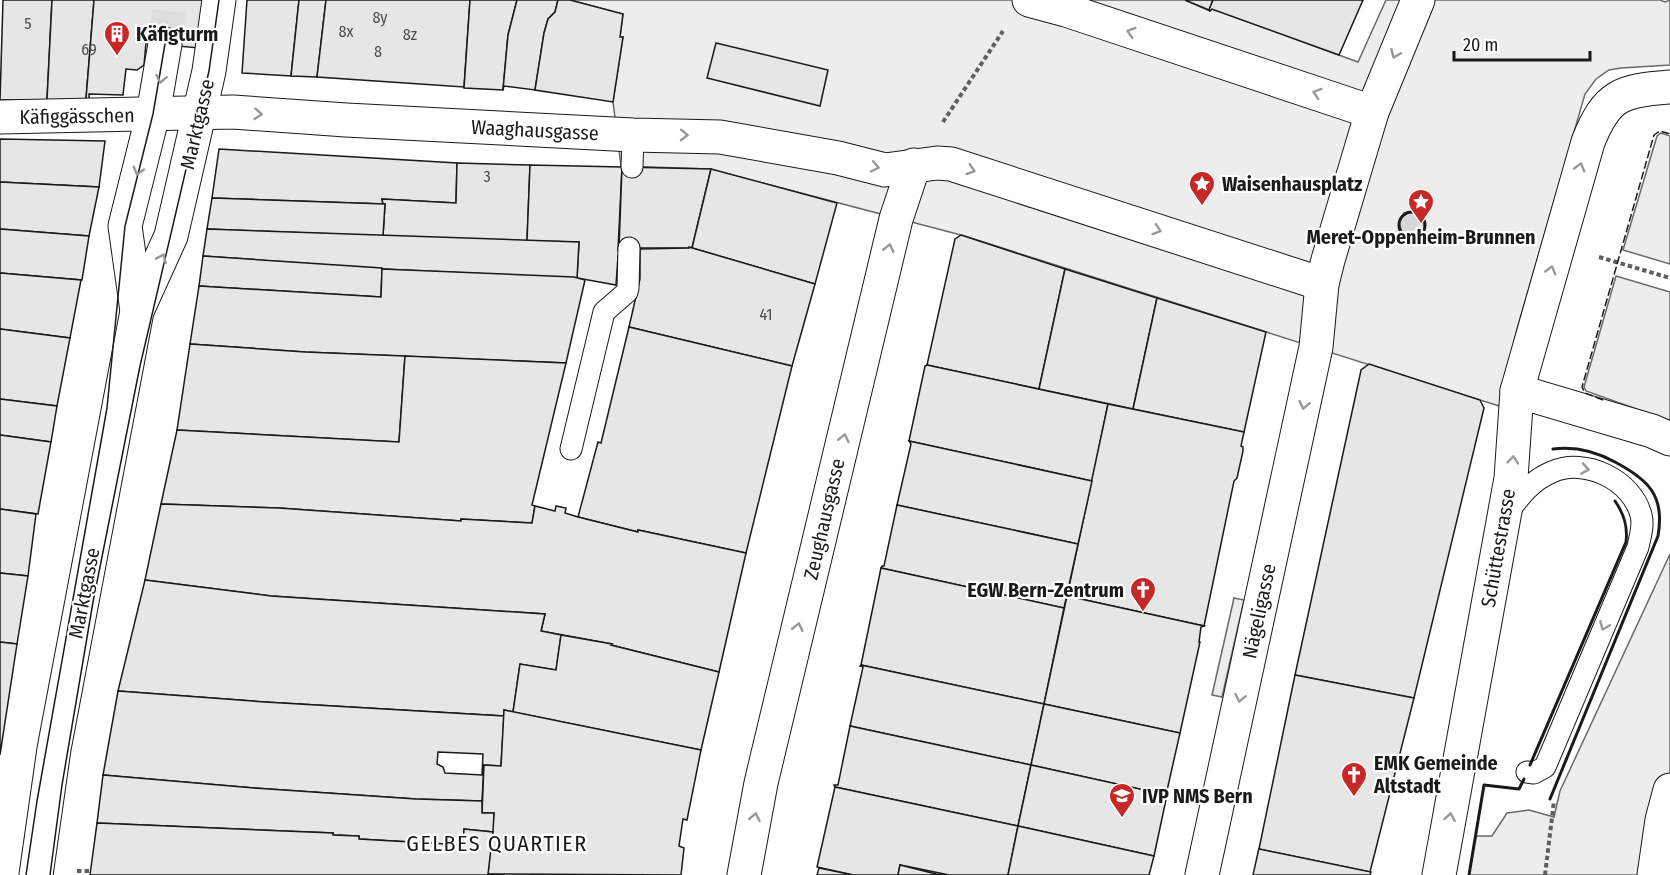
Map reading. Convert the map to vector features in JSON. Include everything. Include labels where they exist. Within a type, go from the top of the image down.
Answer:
[{"type":"street","name":"Marktgasse","points":[[36,875],[54,749],[137,311],[171,236],[209,71],[219,0]]},
{"type":"street","points":[[1029,0],[1372,112]]},
{"type":"street","points":[[914,165],[937,163],[964,168],[1322,284],[1372,112],[1418,0]]},
{"type":"street","name":"Marktgasse","points":[[137,311],[125,226],[153,114],[165,44]]},
{"type":"street","name":"Schüttestrasse","points":[[1439,875],[1511,478],[1517,392],[1588,142],[1605,107],[1612,100],[1647,89],[1670,87]]},
{"type":"street","name":"Waaghausgasse","points":[[153,114],[233,112],[346,120],[632,151],[720,137],[838,158],[885,170],[914,165]]},
{"type":"street","name":"Käfiggässchen","points":[[0,117],[153,114]]},
{"type":"street","name":"Zeughausgasse","points":[[744,875],[761,783],[849,414],[896,219],[914,165]]},
{"type":"street","name":"Nägeligasse","points":[[1202,875],[1316,347],[1322,284]]},
{"type":"street","points":[[1517,392],[1653,431],[1670,440]]},
{"type":"street","points":[[1654,875],[1662,820],[1670,790]]},
{"type":"lane","points":[[571,449],[604,312],[627,292],[629,248]]},
{"type":"lane","points":[[1504,517],[1524,490],[1553,471],[1572,468],[1594,471],[1619,483],[1634,498],[1642,518],[1638,547],[1545,767],[1534,773],[1527,772]]},
{"type":"path","points":[[914,165],[1005,29]]},
{"type":"path","points":[[1599,257],[1670,278]]},
{"type":"shaded area","name":"Waisenhausplatz","points":[[570,0],[1185,0],[1210,11],[1212,9],[1358,62],[1386,0],[1660,0],[1665,2],[1670,0],[1670,65],[1609,70],[1596,79],[1585,94],[1517,329],[1499,406],[961,235],[709,169],[621,166],[613,102],[623,37],[620,37],[623,14]]},
{"type":"shaded area","points":[[1661,133],[1670,136],[1670,264],[1623,250],[1657,136]]},
{"type":"shaded area","name":"Meret-Oppenheim-Brunnen","points":[[1413,211],[1421,214],[1425,227],[1420,236],[1411,238],[1403,235],[1399,223],[1404,213]]},
{"type":"shaded area","points":[[1616,276],[1670,292],[1670,421],[1586,391],[1584,387]]},
{"type":"shaded area","points":[[1670,554],[1670,782],[1651,875],[1469,875],[1476,836],[1492,836],[1507,813],[1529,810],[1554,817],[1560,791]]},
{"type":"shaded area","points":[[1234,598],[1244,600],[1222,697],[1212,695]]},
{"type":"building","points":[[3,0],[52,0],[47,100],[0,100]]},
{"type":"building","points":[[52,0],[94,0],[86,99],[47,100]]},
{"type":"building","name":"Käfigturm","points":[[94,0],[204,0],[199,48],[146,43],[144,65],[137,70],[126,69],[123,95],[89,94],[89,99],[86,99]]},
{"type":"building","points":[[247,0],[299,0],[291,76],[242,73]]},
{"type":"building","points":[[299,0],[326,0],[317,77],[291,76]]},
{"type":"building","points":[[326,0],[470,0],[464,87],[317,77]]},
{"type":"building","points":[[470,0],[517,0],[508,35],[503,90],[464,88]]},
{"type":"building","points":[[517,0],[558,0],[555,12],[548,19],[544,33],[535,90],[504,86],[503,90],[508,35]]},
{"type":"building","points":[[558,0],[570,0],[623,14],[620,37],[623,37],[613,102],[535,90],[544,33],[548,19],[555,12]]},
{"type":"building","points":[[1185,0],[1213,0],[1209,10]]},
{"type":"building","points":[[1213,0],[1363,0],[1339,55],[1212,9],[1210,11]]},
{"type":"building","points":[[716,43],[828,70],[820,106],[707,78]]},
{"type":"building","points":[[0,139],[105,141],[99,187],[0,182]]},
{"type":"building","points":[[219,149],[457,163],[456,203],[382,199],[383,204],[212,198]]},
{"type":"building","points":[[457,163],[530,165],[527,241],[383,236],[385,204],[382,199],[456,203]]},
{"type":"building","points":[[530,165],[622,167],[618,250],[621,250],[618,256],[616,285],[577,278],[579,242],[527,241]]},
{"type":"building","points":[[622,167],[711,169],[692,248],[619,248]]},
{"type":"building","points":[[711,169],[837,203],[815,284],[692,248]]},
{"type":"building","points":[[0,182],[99,187],[89,236],[0,229]]},
{"type":"building","points":[[212,198],[385,204],[383,236],[207,229]]},
{"type":"building","points":[[0,229],[89,236],[82,280],[0,273]]},
{"type":"building","points":[[207,229],[579,242],[577,278],[382,269],[203,256]]},
{"type":"building","points":[[961,235],[1065,269],[1039,389],[927,365],[955,239]]},
{"type":"building","points":[[689,247],[815,284],[792,366],[629,327],[640,279],[640,249]]},
{"type":"building","points":[[203,256],[382,268],[381,297],[199,286]]},
{"type":"building","points":[[382,269],[574,277],[585,280],[566,363],[305,352],[190,344],[199,286],[381,297]]},
{"type":"building","points":[[1065,269],[1157,298],[1133,409],[1039,389]]},
{"type":"building","points":[[0,273],[81,280],[70,338],[0,329]]},
{"type":"building","points":[[1157,298],[1266,332],[1244,432],[1133,409]]},
{"type":"building","points":[[629,327],[792,366],[746,553],[638,530],[638,532],[578,517],[598,442],[601,443]]},
{"type":"building","points":[[0,329],[70,338],[57,406],[0,399]]},
{"type":"building","points":[[190,344],[405,356],[399,442],[177,430]]},
{"type":"building","points":[[405,356],[566,363],[532,505],[535,506],[532,523],[461,519],[461,521],[279,508],[161,504],[177,430],[399,442]]},
{"type":"building","points":[[1369,364],[1480,400],[1484,408],[1414,698],[1295,675],[1361,370]]},
{"type":"building","points":[[927,365],[1108,404],[1092,481],[909,441]]},
{"type":"building","points":[[0,399],[57,406],[51,442],[0,435]]},
{"type":"building","points":[[1108,404],[1244,432],[1241,446],[1243,451],[1237,478],[1234,481],[1204,626],[1067,596]]},
{"type":"building","points":[[0,435],[51,442],[38,514],[0,509]]},
{"type":"building","points":[[909,441],[1092,481],[1078,544],[897,505],[911,444]]},
{"type":"building","points":[[161,504],[279,508],[461,521],[461,519],[532,523],[535,506],[555,511],[556,506],[566,508],[565,513],[638,532],[638,530],[746,553],[719,672],[612,644],[541,631],[545,614],[271,596],[145,580]]},
{"type":"building","points":[[897,505],[1078,544],[1064,608],[881,568],[884,566]]},
{"type":"building","points":[[0,509],[36,514],[28,576],[0,573]]},
{"type":"building","points":[[881,568],[1064,608],[1044,704],[861,665]]},
{"type":"building","points":[[0,573],[28,576],[17,644],[0,642]]},
{"type":"building","points":[[145,580],[271,596],[545,614],[541,631],[561,635],[556,670],[520,664],[513,712],[504,710],[504,716],[118,691]]},
{"type":"building","points":[[1067,596],[1204,626],[1201,627],[1200,642],[1180,733],[1044,704]]},
{"type":"building","points":[[561,635],[612,644],[719,672],[701,750],[513,712],[520,664],[556,670]]},
{"type":"building","points":[[0,642],[17,644],[0,755]]},
{"type":"building","points":[[861,665],[1044,704],[1031,765],[850,726],[863,667]]},
{"type":"building","points":[[1295,675],[1414,698],[1370,872],[1259,849]]},
{"type":"building","points":[[118,691],[504,716],[501,766],[484,765],[482,801],[254,788],[103,775]],"holes":[[[438,752],[483,754],[482,775],[445,773],[443,767],[437,764]]]},
{"type":"building","points":[[1044,704],[1180,733],[1166,795],[1031,765]]},
{"type":"building","points":[[504,710],[701,750],[687,820],[683,819],[679,846],[684,848],[681,875],[488,874],[494,813],[482,813],[484,765],[501,766]]},
{"type":"building","points":[[850,726],[1031,765],[1018,826],[835,787],[834,785],[838,785]]},
{"type":"building","points":[[1031,765],[1167,795],[1154,856],[1018,826]]},
{"type":"building","points":[[103,775],[254,788],[482,801],[482,813],[494,813],[493,832],[464,829],[463,845],[359,839],[359,836],[333,835],[333,833],[97,823]]},
{"type":"building","points":[[835,787],[1018,826],[1008,875],[949,875],[900,865],[898,875],[853,875],[817,867]]},
{"type":"building","points":[[97,823],[333,833],[333,835],[359,836],[359,839],[463,845],[464,829],[493,832],[488,874],[505,875],[90,875]]},
{"type":"building","points":[[1018,826],[1154,856],[1149,875],[1008,875]]},
{"type":"building","points":[[1259,848],[1371,872],[1370,875],[1253,875]]},
{"type":"building","points":[[900,865],[936,874],[949,875],[898,875]]},
{"type":"building","points":[[819,868],[853,875],[817,875]]},
{"type":"tunnel","points":[[165,44],[170,0]]},
{"type":"tram line","points":[[50,875],[62,785],[93,602],[140,366],[209,71],[219,0]]},
{"type":"tram line","points":[[26,875],[37,801],[107,408],[125,226],[153,114],[165,44]]},
{"type":"fence","points":[[1603,400],[1585,393],[1582,387],[1654,135],[1660,131],[1670,134]]},
{"type":"wall","points":[[1412,212],[1421,216],[1425,225],[1421,234],[1412,238],[1403,234],[1399,225],[1403,216],[1412,212]]},
{"type":"wall","points":[[1550,799],[1658,536],[1660,522],[1659,510],[1652,491],[1627,469],[1593,452],[1570,448],[1553,449]]},
{"type":"wall","points":[[1530,765],[1626,542],[1625,520],[1615,501]]},
{"type":"wall","points":[[1469,875],[1484,785],[1519,789],[1524,779]]},
{"type":"place","name":"Käfigturm","points":[[117,57]]},
{"type":"place","name":"Waisenhausplatz","points":[[1202,207]]},
{"type":"place","name":"Meret-Oppenheim-Brunnen","points":[[1421,225]]},
{"type":"place","name":"EGW Bern-Zentrum","points":[[1143,613]]},
{"type":"place","name":"EMK Gemeinde Altstadt","points":[[1354,798]]},
{"type":"place","name":"IVP NMS Bern","points":[[1122,819]]},
{"type":"district","name":"GELBES QUARTIER","points":[[497,843]]}]
